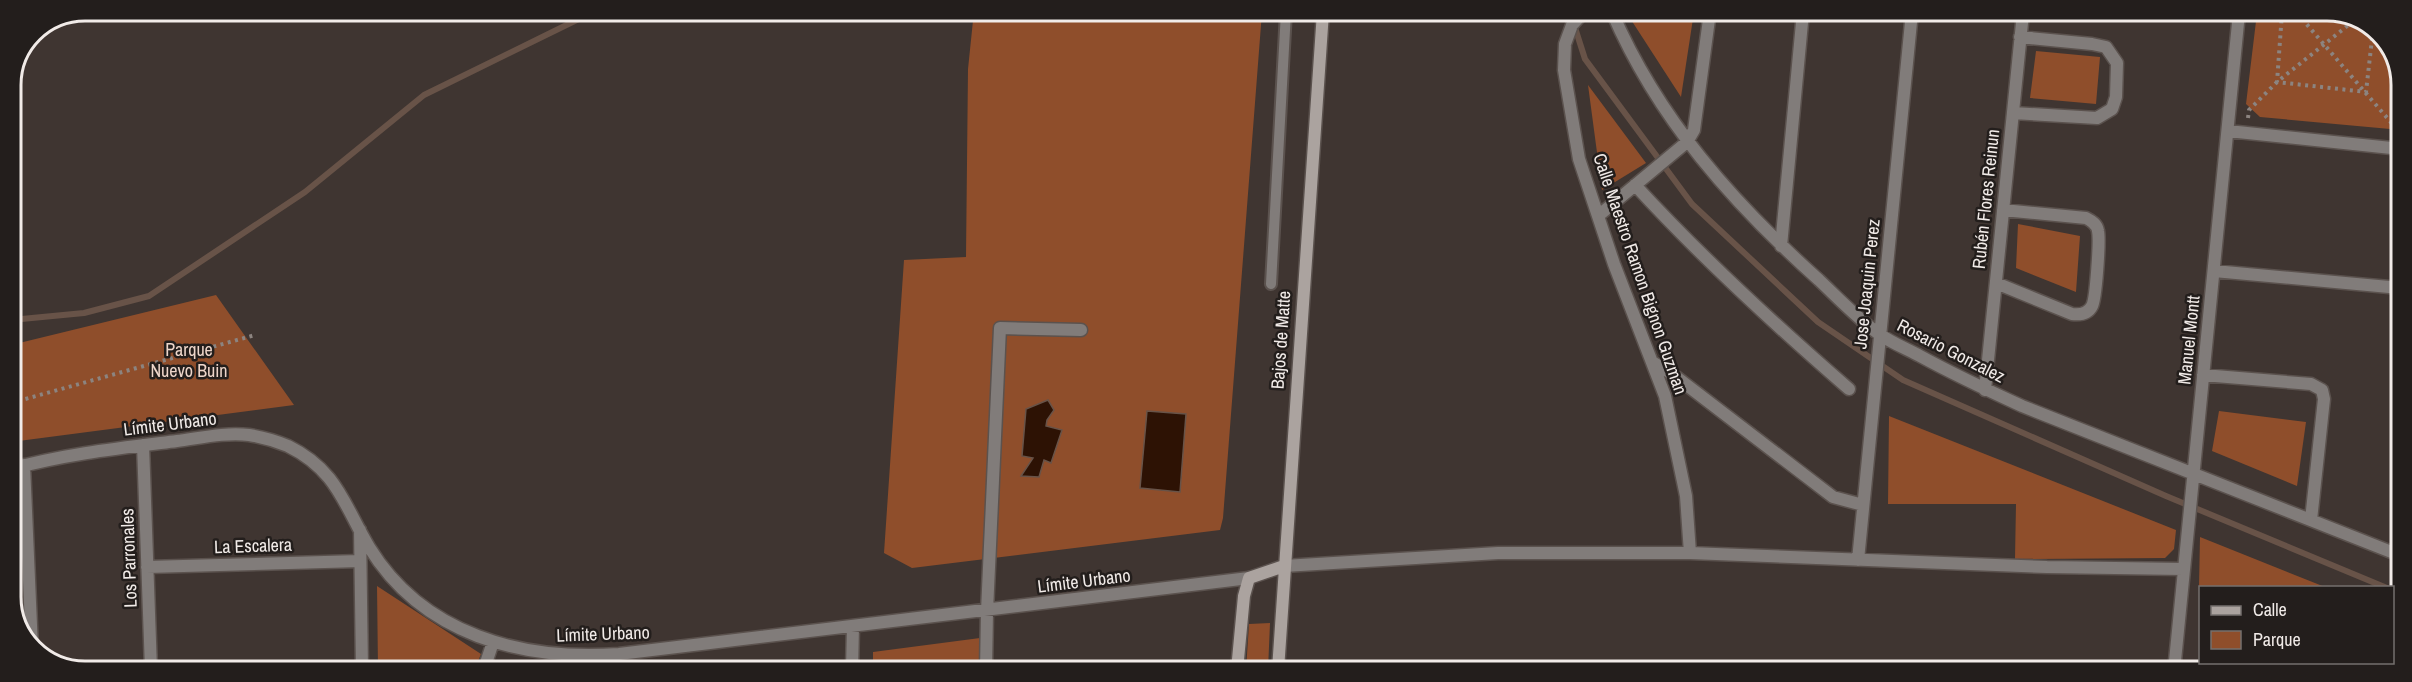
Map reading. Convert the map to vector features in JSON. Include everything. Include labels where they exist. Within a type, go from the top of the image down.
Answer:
[{"type":"main road","name":"Bajos de Matte","points":[[1279,661],[1322,21]]},
{"type":"main road","points":[[1238,661],[1244,596],[1249,578],[1284,566]]},
{"type":"street","name":"Calle Maestro Ramon Bignon Guzman","points":[[1577,21],[1565,44],[1564,70],[1579,159],[1614,264],[1665,396],[1686,496],[1690,553]]},
{"type":"street","name":"Rosario Gonzalez","points":[[1616,21],[1644,77],[1687,142],[1722,185],[1781,246],[1880,334],[1985,390],[2391,552]]},
{"type":"street","points":[[1598,216],[1687,142],[1694,130],[1709,21]]},
{"type":"street","points":[[1781,246],[1802,21]]},
{"type":"street","name":"Jose Joaquin Perez","points":[[1858,560],[1911,21]]},
{"type":"street","name":"Rubén Flores Reinun","points":[[1985,390],[2022,21]]},
{"type":"street","name":"Manuel Montt","points":[[2175,661],[2238,21]]},
{"type":"street","points":[[2013,113],[2097,118],[2112,109],[2116,97],[2117,63],[2106,47],[2020,37]]},
{"type":"street","points":[[2228,131],[2391,147]]},
{"type":"street","points":[[1635,184],[1677,231],[1736,288],[1849,390]]},
{"type":"street","points":[[1996,283],[2072,314],[2087,311],[2094,299],[2099,237],[2094,223],[2086,218],[2003,210]]},
{"type":"street","points":[[2214,271],[2391,287]]},
{"type":"street","points":[[986,661],[1000,328],[1081,330]]},
{"type":"street","points":[[1652,362],[1671,373],[1833,497],[1863,505]]},
{"type":"street","points":[[2203,375],[2311,384],[2322,390],[2324,399],[2311,520]]},
{"type":"street","name":"Límite Urbano","points":[[21,466],[79,453],[235,435],[256,436],[282,443],[328,476],[346,501],[380,562],[411,596],[452,624],[493,642],[537,653],[589,656],[987,611],[1249,578]]},
{"type":"street","name":"Los Parronales","points":[[143,445],[151,661]]},
{"type":"street","points":[[24,465],[31,631]]},
{"type":"street","points":[[360,529],[362,661]]},
{"type":"street","points":[[1284,566],[1498,553],[1690,553],[2183,570]]},
{"type":"street","name":"La Escalera","points":[[147,567],[360,561]]},
{"type":"street","points":[[852,661],[853,626]]},
{"type":"street","points":[[487,661],[493,642]]},
{"type":"lane","points":[[1271,284],[1286,21]]},
{"type":"path","points":[[2277,82],[2281,21]]},
{"type":"path","points":[[2304,21],[2391,122]]},
{"type":"path","points":[[2247,133],[2249,110],[2277,82],[2349,25]]},
{"type":"path","points":[[2366,92],[2372,40]]},
{"type":"path","points":[[2277,82],[2366,92]]},
{"type":"path","points":[[21,401],[255,335]]},
{"type":"green space","points":[[973,21],[1261,21],[1223,518],[1220,530],[912,568],[884,553],[904,260],[966,257],[968,69]]},
{"type":"green space","points":[[1632,21],[1693,21],[1681,97]]},
{"type":"green space","points":[[2256,21],[2344,23],[2363,32],[2375,43],[2389,68],[2391,129],[2260,117],[2246,104]]},
{"type":"green space","points":[[2036,51],[2100,57],[2096,104],[2030,98]]},
{"type":"green space","points":[[1588,85],[1646,163],[1602,190]]},
{"type":"green space","points":[[2018,224],[2080,236],[2076,292],[2016,268]]},
{"type":"green space","name":"Parque Nuevo Buin","points":[[216,295],[294,405],[21,441],[21,343]]},
{"type":"green space","points":[[2219,411],[2306,422],[2297,486],[2212,451]]},
{"type":"green space","points":[[1889,416],[2176,530],[2174,549],[2165,558],[2015,559],[2016,504],[1888,504]]},
{"type":"green space","points":[[2200,537],[2322,586],[2199,586]]},
{"type":"green space","points":[[377,586],[481,654],[478,661],[378,661]]},
{"type":"green space","points":[[1270,623],[1268,661],[1247,661],[1249,624]]},
{"type":"green space","points":[[980,638],[980,661],[873,661],[873,652]]},
{"type":"shaded area","points":[[1048,400],[1054,410],[1046,426],[1062,430],[1051,463],[1044,460],[1039,477],[1021,476],[1033,458],[1022,456],[1026,409]]},
{"type":"shaded area","points":[[1147,411],[1186,414],[1180,492],[1140,488]]},
{"type":"waterway","points":[[21,319],[84,313],[149,296],[305,192],[424,95],[575,21]]},
{"type":"waterway","points":[[1573,21],[1585,59],[1692,204],[1818,322],[1903,380],[2166,496],[2382,586]]}]
